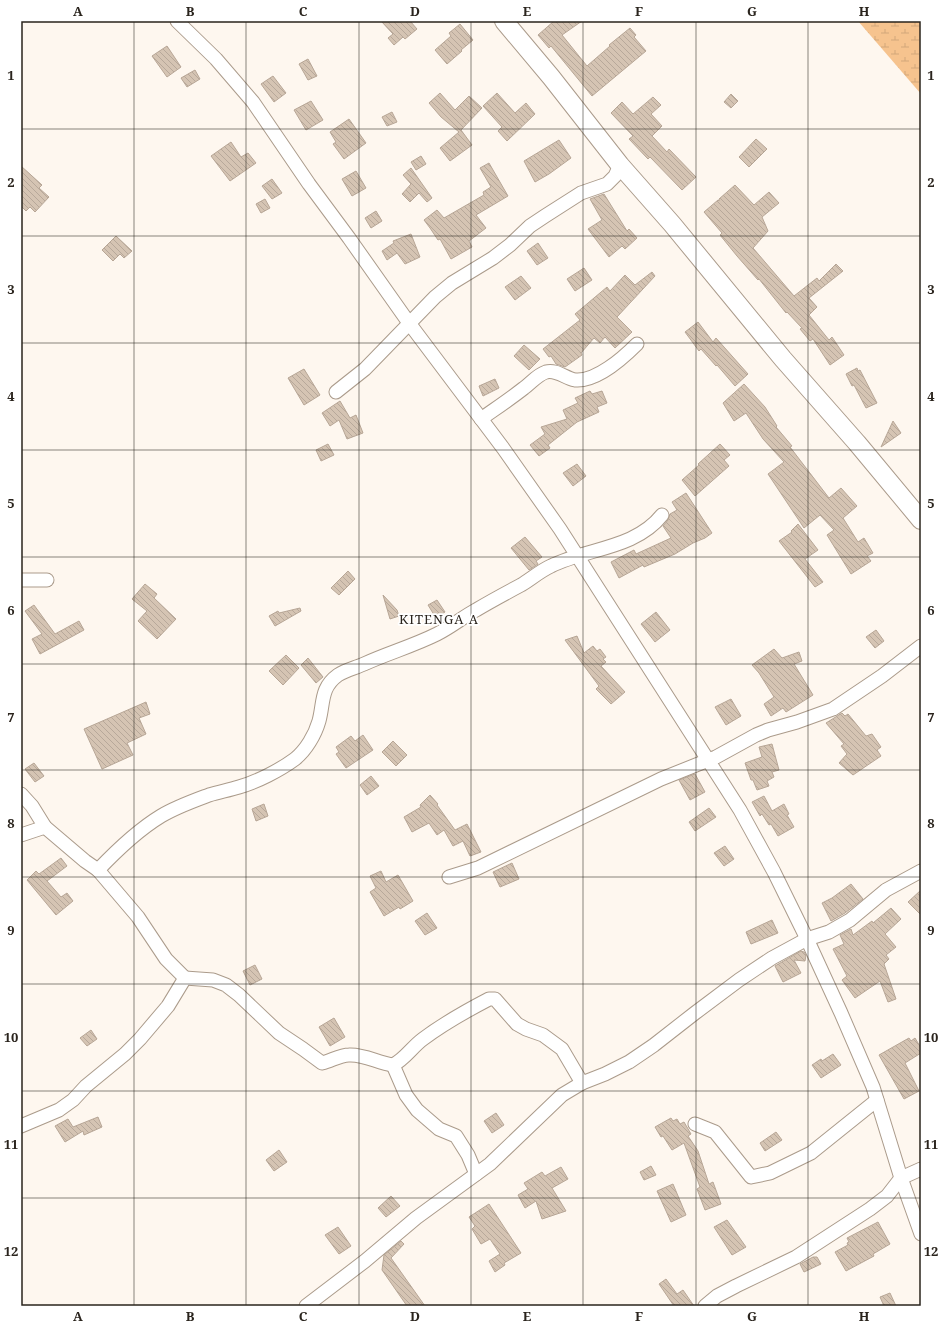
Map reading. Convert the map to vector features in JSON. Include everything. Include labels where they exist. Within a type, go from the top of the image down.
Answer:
[{"type":"main road","points":[[504,21],[551,77],[620,165],[672,224],[783,359],[858,442],[921,520]]},
{"type":"street","points":[[177,21],[216,59],[254,102],[309,184],[560,529],[740,810],[774,872],[842,1013],[873,1087],[901,1178],[921,1234]]},
{"type":"street","points":[[336,392],[366,368],[435,297],[452,284],[493,258],[510,245],[530,226],[545,216],[581,193],[607,184],[615,176],[620,165]]},
{"type":"street","points":[[481,419],[543,374],[553,372],[575,380],[585,379],[601,372],[622,358],[638,344]]},
{"type":"street","points":[[98,870],[134,836],[162,816],[210,795],[255,781],[283,768],[296,758],[313,736],[319,723],[322,698],[326,689],[337,676],[378,657],[420,642],[440,632],[549,567],[576,556],[625,542],[643,533],[655,524],[662,515]]},
{"type":"street","points":[[21,580],[47,580]]},
{"type":"street","points":[[448,877],[478,868],[661,779],[716,757],[744,741],[768,730],[797,722],[833,709],[882,676],[921,646]]},
{"type":"street","points":[[21,794],[32,806],[45,827],[80,857],[98,870],[138,917],[166,958],[185,978],[213,980],[226,984],[239,994],[279,1033],[303,1048],[322,1063],[348,1055],[393,1065],[405,1056],[411,1048],[435,1031],[489,999],[495,999],[517,1024],[543,1035],[562,1049],[582,1083]]},
{"type":"street","points":[[21,835],[45,827]]},
{"type":"street","points":[[306,1306],[365,1262],[416,1218],[490,1164],[562,1095],[582,1083],[605,1074],[628,1062],[654,1045],[739,980],[772,958],[807,939],[829,932],[850,920],[886,890],[921,871]]},
{"type":"street","points":[[21,1126],[59,1110],[68,1104],[86,1086],[125,1054],[168,1006],[185,978]]},
{"type":"street","points":[[393,1065],[406,1095],[417,1110],[439,1129],[456,1136],[468,1154],[476,1174]]},
{"type":"street","points":[[695,1124],[715,1132],[751,1177],[770,1172],[811,1153],[877,1100]]},
{"type":"street","points":[[705,1306],[717,1296],[796,1257],[887,1196],[901,1178],[921,1168]]},
{"type":"green space","points":[[858,21],[921,21],[921,94]]},
{"type":"building","points":[[381,21],[410,21],[417,29],[405,39],[403,37],[394,45],[388,38],[393,34]]},
{"type":"building","points":[[554,21],[582,21],[562,35],[587,66],[630,28],[636,35],[634,37],[646,51],[592,96],[551,46],[549,48],[538,35]]},
{"type":"building","points":[[460,24],[473,40],[447,64],[435,50],[451,36],[449,33]]},
{"type":"building","points":[[167,46],[181,67],[167,77],[152,56]]},
{"type":"building","points":[[308,59],[317,76],[308,80],[299,64]]},
{"type":"building","points":[[195,70],[200,79],[187,87],[181,78]]},
{"type":"building","points":[[273,76],[286,93],[274,102],[261,84]]},
{"type":"building","points":[[440,93],[455,110],[469,96],[482,108],[460,131],[461,130],[472,145],[450,161],[440,148],[459,132],[441,117],[429,103]]},
{"type":"building","points":[[497,93],[515,113],[526,103],[535,114],[507,141],[498,131],[502,127],[483,106]]},
{"type":"building","points":[[731,94],[738,101],[731,108],[724,102]]},
{"type":"building","points":[[653,97],[661,105],[651,114],[662,126],[652,136],[667,152],[669,149],[696,177],[682,190],[650,157],[648,159],[629,139],[633,136],[611,113],[622,102],[633,114]]},
{"type":"building","points":[[311,101],[323,120],[306,130],[294,110]]},
{"type":"building","points":[[392,112],[397,122],[387,126],[382,117]]},
{"type":"building","points":[[349,119],[366,143],[344,159],[333,144],[336,142],[330,132]]},
{"type":"building","points":[[756,139],[767,149],[749,167],[739,157]]},
{"type":"building","points":[[559,140],[571,158],[535,182],[524,161]]},
{"type":"building","points":[[231,142],[241,157],[248,153],[256,163],[230,181],[211,156]]},
{"type":"building","points":[[421,156],[426,164],[416,170],[411,162]]},
{"type":"building","points":[[489,163],[508,196],[476,215],[486,228],[469,241],[472,247],[451,259],[440,239],[438,240],[424,220],[437,210],[444,218],[484,195],[483,192],[491,187],[480,168]]},
{"type":"building","points":[[21,166],[42,185],[39,188],[49,197],[35,212],[30,207],[26,211],[21,206]]},
{"type":"building","points":[[411,168],[432,198],[427,202],[419,193],[410,202],[402,194],[411,184],[403,175]]},
{"type":"building","points":[[356,171],[366,188],[352,196],[342,179]]},
{"type":"building","points":[[272,179],[282,193],[272,199],[262,186]]},
{"type":"building","points":[[735,185],[754,205],[769,192],[779,203],[762,217],[768,231],[753,248],[794,296],[817,278],[819,281],[836,264],[843,271],[809,298],[817,307],[809,315],[829,340],[832,337],[844,355],[830,365],[813,339],[810,341],[800,329],[802,328],[787,312],[786,313],[759,279],[758,280],[737,256],[720,235],[722,233],[704,212],[718,200],[719,201],[719,199]]},
{"type":"building","points":[[604,194],[627,231],[629,229],[637,238],[625,249],[622,246],[609,257],[588,229],[602,220],[590,199]]},
{"type":"building","points":[[265,199],[270,208],[261,213],[256,204]]},
{"type":"building","points":[[376,211],[382,221],[371,228],[365,218]]},
{"type":"building","points":[[411,234],[420,257],[405,264],[397,253],[387,260],[382,251],[394,243],[393,241]]},
{"type":"building","points":[[116,236],[132,251],[124,258],[120,254],[113,261],[102,250]]},
{"type":"building","points":[[538,243],[548,258],[537,265],[527,251]]},
{"type":"building","points":[[584,268],[592,280],[575,291],[567,279]]},
{"type":"building","points":[[652,272],[655,276],[617,317],[632,332],[615,348],[605,337],[600,343],[594,338],[581,353],[582,355],[565,367],[556,364],[551,356],[549,357],[543,349],[580,320],[575,314],[607,287],[610,291],[625,275],[635,285]]},
{"type":"building","points":[[521,276],[531,288],[515,300],[505,287]]},
{"type":"building","points":[[698,322],[713,342],[716,338],[748,374],[735,386],[701,349],[699,351],[685,332]]},
{"type":"building","points":[[524,345],[540,359],[529,370],[514,356]]},
{"type":"building","points":[[857,368],[858,371],[860,370],[877,403],[866,408],[854,385],[852,386],[846,374]]},
{"type":"building","points":[[304,369],[320,395],[304,405],[288,378]]},
{"type":"building","points":[[495,379],[499,388],[483,396],[479,386]]},
{"type":"building","points":[[744,384],[765,407],[777,426],[776,427],[792,446],[790,447],[829,498],[841,488],[857,506],[843,518],[858,542],[864,538],[873,553],[867,556],[871,561],[851,574],[827,535],[834,530],[820,515],[804,528],[768,474],[784,462],[763,439],[746,413],[734,421],[723,403]]},
{"type":"building","points":[[590,391],[592,394],[602,391],[607,403],[597,407],[599,412],[577,422],[548,445],[550,448],[539,456],[530,445],[545,434],[541,427],[567,419],[563,410],[578,403],[575,398]]},
{"type":"building","points":[[340,401],[350,418],[356,415],[363,433],[347,439],[339,420],[330,426],[322,413]]},
{"type":"building","points":[[893,421],[901,433],[881,447]]},
{"type":"building","points":[[328,444],[334,455],[321,461],[316,450]]},
{"type":"building","points":[[720,444],[730,455],[724,460],[729,466],[695,496],[682,480]]},
{"type":"building","points":[[577,464],[586,476],[573,486],[563,473]]},
{"type":"building","points":[[686,493],[712,533],[675,554],[644,567],[643,565],[619,578],[611,562],[634,550],[636,554],[671,538],[663,526],[668,520],[670,514],[677,510],[672,502]]},
{"type":"building","points":[[798,524],[818,550],[805,559],[823,582],[815,587],[779,541],[792,532],[791,531]]},
{"type":"building","points":[[525,537],[542,557],[536,561],[538,564],[529,570],[511,548]]},
{"type":"building","points":[[348,571],[355,579],[339,595],[331,588]]},
{"type":"building","points":[[145,584],[157,594],[154,598],[176,619],[157,639],[138,621],[147,611],[132,599]]},
{"type":"building","points":[[383,595],[397,610],[399,616],[390,619]]},
{"type":"building","points":[[437,600],[445,612],[436,618],[428,605]]},
{"type":"building","points":[[34,605],[55,634],[79,621],[84,630],[40,654],[32,639],[42,634],[25,611]]},
{"type":"building","points":[[300,608],[301,611],[275,626],[269,616],[278,611],[279,613]]},
{"type":"building","points":[[656,612],[670,630],[655,642],[641,624]]},
{"type":"building","points":[[876,630],[884,641],[875,648],[866,637]]},
{"type":"building","points":[[577,636],[584,653],[593,646],[597,651],[600,649],[606,657],[603,659],[606,662],[601,666],[625,692],[611,704],[596,689],[599,686],[565,640]]},
{"type":"building","points":[[774,649],[782,658],[799,652],[802,661],[794,664],[813,695],[786,712],[783,708],[771,716],[764,704],[774,697],[759,673],[752,665]]},
{"type":"building","points":[[286,655],[299,668],[283,685],[269,671]]},
{"type":"building","points":[[308,658],[323,677],[316,683],[301,665]]},
{"type":"building","points":[[731,699],[741,716],[726,725],[715,707]]},
{"type":"building","points":[[146,702],[150,714],[139,718],[146,734],[127,743],[133,755],[102,769],[84,729]]},
{"type":"building","points":[[842,713],[845,716],[848,714],[866,736],[872,734],[881,747],[877,750],[881,756],[853,775],[839,763],[847,754],[841,746],[844,744],[826,723]]},
{"type":"building","points":[[363,735],[373,750],[346,768],[336,754],[339,752],[336,747],[351,736],[355,741]]},
{"type":"building","points":[[393,741],[407,755],[396,766],[382,752]]},
{"type":"building","points":[[772,744],[779,770],[772,772],[774,777],[767,781],[769,786],[757,790],[753,780],[751,780],[745,763],[762,757],[759,747]]},
{"type":"building","points":[[34,763],[44,776],[35,782],[25,769]]},
{"type":"building","points":[[695,774],[705,792],[690,800],[679,780]]},
{"type":"building","points":[[371,776],[379,786],[367,795],[360,785]]},
{"type":"building","points":[[430,795],[438,804],[437,805],[455,830],[467,824],[481,852],[470,856],[463,841],[453,846],[444,830],[437,835],[429,823],[412,832],[404,817],[421,807],[420,805]]},
{"type":"building","points":[[764,796],[772,811],[784,804],[789,814],[787,815],[794,827],[778,836],[771,824],[769,825],[762,814],[760,816],[752,802]]},
{"type":"building","points":[[264,804],[268,816],[256,821],[252,809]]},
{"type":"building","points":[[709,808],[716,817],[695,831],[689,822]]},
{"type":"building","points":[[725,846],[734,859],[724,866],[714,853]]},
{"type":"building","points":[[61,858],[67,866],[47,881],[61,897],[67,893],[73,901],[56,915],[27,880],[36,871],[39,874]]},
{"type":"building","points":[[512,863],[519,879],[500,887],[493,872]]},
{"type":"building","points":[[381,871],[386,882],[398,875],[413,901],[384,916],[370,892],[376,888],[370,876]]},
{"type":"building","points":[[851,884],[863,899],[845,913],[831,921],[822,903],[832,898]]},
{"type":"building","points":[[921,890],[921,915],[908,902]]},
{"type":"building","points":[[891,908],[901,919],[885,934],[896,947],[886,955],[889,959],[884,964],[896,999],[888,1002],[880,981],[855,998],[842,980],[847,976],[833,949],[844,944],[840,935],[851,929],[853,935],[872,921],[873,923]]},
{"type":"building","points":[[427,913],[437,928],[425,935],[415,921]]},
{"type":"building","points":[[772,920],[778,933],[751,944],[746,932]]},
{"type":"building","points":[[801,951],[806,955],[805,961],[794,960],[801,973],[783,982],[775,966]]},
{"type":"building","points":[[255,965],[262,979],[250,985],[243,971]]},
{"type":"building","points":[[334,1018],[345,1037],[330,1046],[319,1027]]},
{"type":"building","points":[[91,1030],[97,1039],[87,1046],[80,1038]]},
{"type":"building","points":[[909,1038],[911,1041],[915,1038],[921,1048],[921,1053],[905,1063],[919,1091],[904,1099],[879,1055]]},
{"type":"building","points":[[833,1054],[841,1065],[821,1078],[812,1065]]},
{"type":"building","points":[[496,1113],[504,1125],[492,1133],[484,1121]]},
{"type":"building","points":[[98,1117],[102,1127],[84,1135],[83,1131],[65,1142],[55,1126],[68,1119],[73,1127]]},
{"type":"building","points":[[671,1118],[673,1121],[677,1119],[680,1124],[684,1122],[691,1134],[688,1136],[698,1151],[709,1184],[713,1182],[721,1204],[705,1210],[697,1189],[700,1187],[684,1143],[672,1150],[655,1127]]},
{"type":"building","points":[[776,1132],[782,1140],[765,1151],[760,1143]]},
{"type":"building","points":[[279,1150],[287,1162],[274,1171],[266,1160]]},
{"type":"building","points":[[651,1166],[656,1175],[644,1180],[640,1172]]},
{"type":"building","points":[[561,1167],[568,1179],[552,1188],[566,1211],[542,1219],[536,1201],[525,1208],[518,1195],[528,1189],[524,1183],[542,1172],[545,1176]]},
{"type":"building","points":[[673,1184],[686,1215],[671,1222],[657,1191]]},
{"type":"building","points":[[391,1196],[400,1206],[386,1217],[378,1208]]},
{"type":"building","points":[[489,1204],[521,1253],[504,1263],[505,1265],[495,1272],[489,1261],[500,1254],[490,1239],[481,1244],[472,1229],[475,1226],[469,1217]]},
{"type":"building","points":[[727,1220],[746,1247],[732,1255],[714,1227]]},
{"type":"building","points":[[878,1222],[890,1244],[873,1254],[874,1256],[846,1271],[835,1252],[848,1245],[847,1243],[849,1242],[847,1238]]},
{"type":"building","points":[[338,1227],[351,1246],[339,1254],[325,1235]]},
{"type":"building","points":[[401,1241],[404,1244],[391,1258],[425,1306],[407,1306],[382,1270],[384,1255]]},
{"type":"building","points":[[813,1257],[817,1257],[821,1264],[804,1272],[800,1264]]},
{"type":"building","points":[[666,1279],[677,1294],[683,1290],[694,1306],[674,1306],[659,1284]]},
{"type":"building","points":[[890,1293],[896,1306],[884,1306],[880,1297]]},
{"type":"district","name":"KITENGA A","points":[[439,619]]}]
